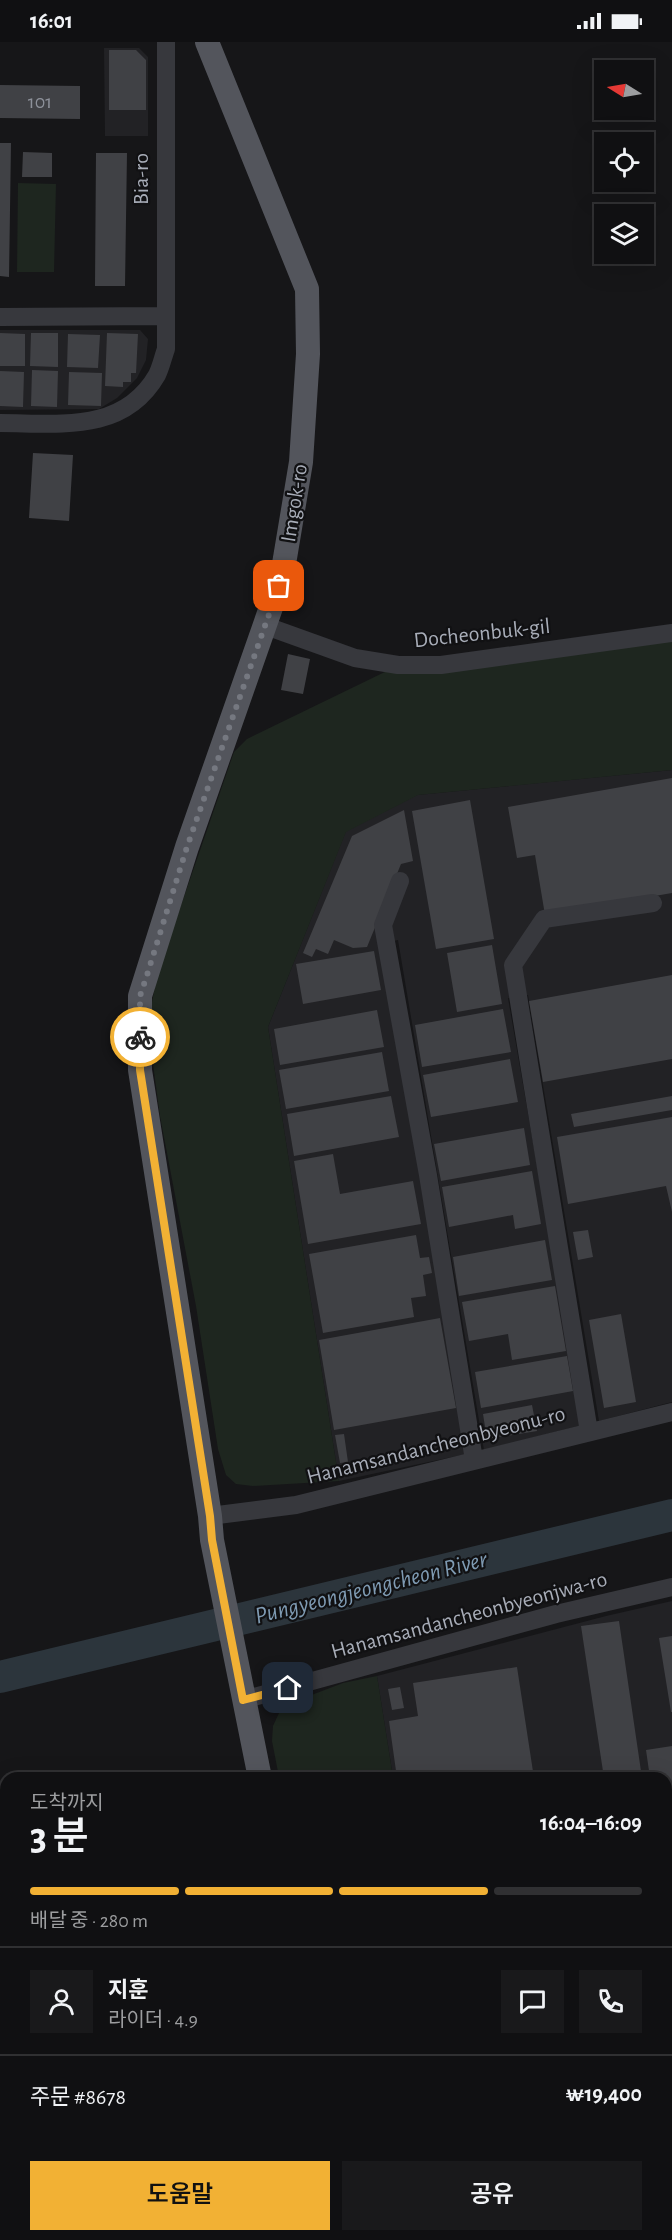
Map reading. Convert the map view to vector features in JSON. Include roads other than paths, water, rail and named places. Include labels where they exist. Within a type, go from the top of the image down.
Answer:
[{"type":"main road","name":"Imgok-ro","points":[[207,42],[306,289],[308,354],[301,462],[282,576],[187,847],[140,996],[140,1070],[212,1540],[259,1772]]},
{"type":"street","name":"Bia-ro","points":[[0,423],[96,421],[121,412],[142,396],[158,374],[166,349],[166,42]]},
{"type":"street","points":[[0,317],[165,316]]},
{"type":"street","name":"Docheonbuk-gil","points":[[266,626],[355,658],[398,665],[441,665],[672,633]]},
{"type":"street","points":[[400,881],[383,925],[428,1175],[474,1460]]},
{"type":"street","points":[[589,1432],[513,965],[544,919],[653,903]]},
{"type":"street","name":"Hanamsandancheonbyeonu-ro","points":[[210,1516],[296,1505],[672,1412]]},
{"type":"street","name":"Hanamsandancheonbyeonjwa-ro","points":[[241,1688],[672,1587]]},
{"type":"waterway","name":"Pungyeongjeongcheon River","points":[[0,1677],[672,1515]]}]
